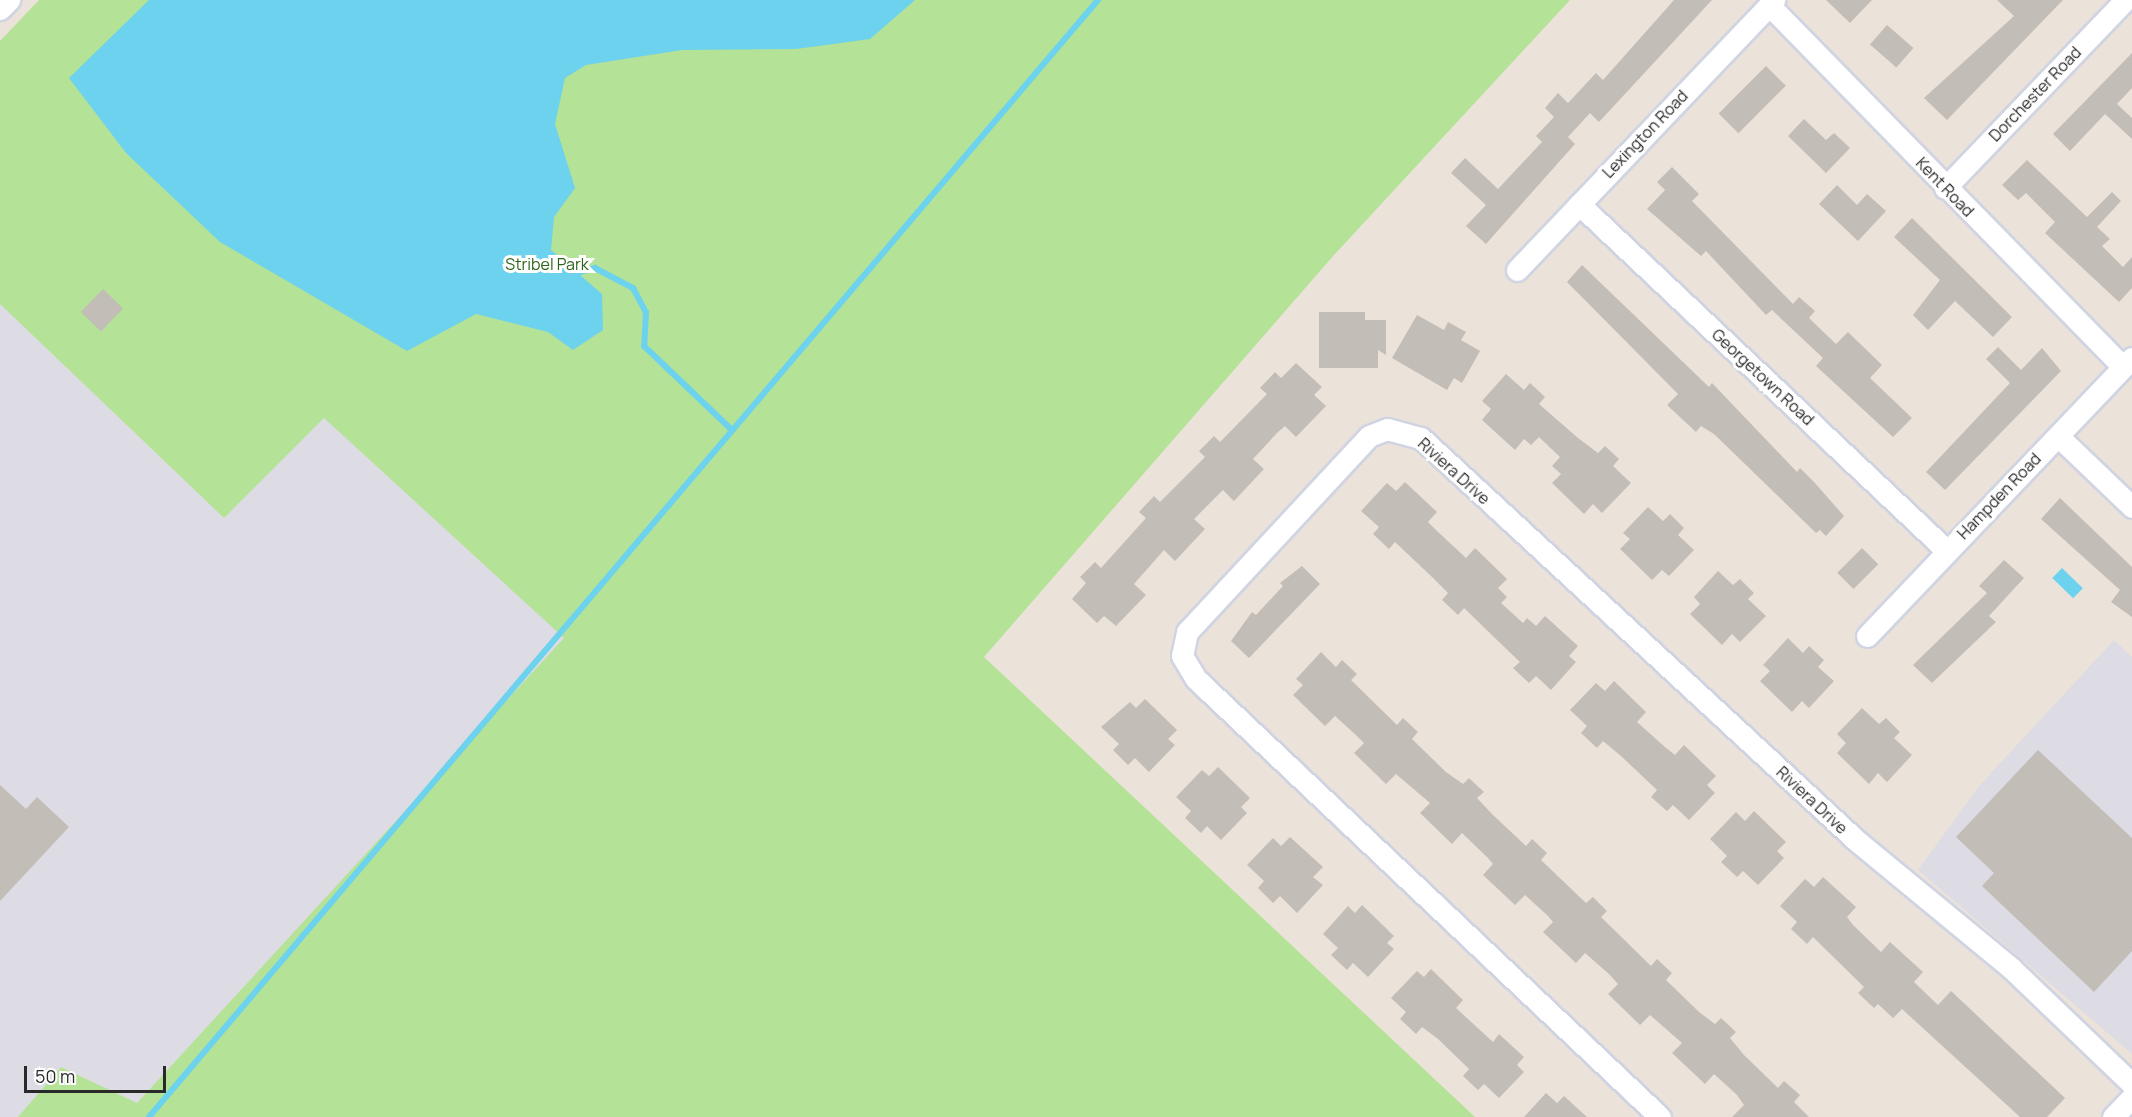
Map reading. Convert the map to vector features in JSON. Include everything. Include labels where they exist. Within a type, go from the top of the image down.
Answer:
[{"type":"street","points":[[0,9],[9,0]]},
{"type":"street","name":"Dorchester Road","points":[[1945,188],[2125,0]]},
{"type":"street","name":"Kent Road","points":[[1771,3],[1945,188],[2127,362]]},
{"type":"street","name":"Lexington Road","points":[[1517,270],[1771,3]]},
{"type":"street","name":"Georgetown Road","points":[[1579,204],[1947,550]]},
{"type":"street","name":"Hampden Road","points":[[1867,636],[2127,362]]},
{"type":"street","name":"Riviera Drive","points":[[1660,1117],[1196,679],[1182,656],[1187,632],[1369,436],[1387,429],[1421,438],[1857,842],[2011,968],[2132,1084]]},
{"type":"street","points":[[2058,436],[2132,507]]},
{"type":"street","points":[[2113,1117],[2132,1097]]},
{"type":"shaded area","points":[[0,304],[224,518],[324,417],[565,638],[137,1103],[61,1067],[18,1117],[0,1117]]},
{"type":"shaded area","points":[[2114,640],[2132,657],[2132,1054],[1918,870],[1980,785]]},
{"type":"green space","name":"Stribel Park","points":[[39,0],[1570,0],[1334,255],[984,657],[1475,1117],[18,1117],[61,1067],[137,1103],[564,638],[324,418],[224,518],[0,304],[0,41]]},
{"type":"water","points":[[149,0],[915,0],[870,39],[796,49],[682,50],[586,65],[565,78],[555,124],[575,188],[554,217],[551,250],[602,294],[603,330],[573,350],[548,332],[476,314],[407,351],[220,242],[126,153],[69,78]]},
{"type":"water","points":[[2062,568],[2083,588],[2073,598],[2052,578]]},
{"type":"building","points":[[1674,0],[1712,0],[1599,122],[1590,113],[1568,137],[1575,144],[1486,244],[1466,226],[1486,205],[1451,173],[1465,158],[1498,189],[1542,142],[1536,136],[1554,117],[1545,108],[1558,93],[1568,103],[1596,73],[1603,80]]},
{"type":"building","points":[[1826,0],[1872,0],[1850,23]]},
{"type":"building","points":[[1997,0],[2063,0],[1947,120],[1924,98],[2014,16]]},
{"type":"building","points":[[1887,25],[1913,48],[1896,68],[1870,45]]},
{"type":"building","points":[[2132,53],[2132,88],[2117,104],[2132,118],[2132,139],[2105,114],[2070,151],[2053,134]]},
{"type":"building","points":[[1766,66],[1786,86],[1738,133],[1719,113]]},
{"type":"building","points":[[1804,119],[1826,140],[1834,133],[1850,148],[1826,173],[1788,136]]},
{"type":"building","points":[[2027,160],[2087,217],[2112,192],[2121,201],[2097,227],[2110,239],[2102,246],[2123,267],[2132,257],[2132,288],[2119,302],[2045,233],[2055,222],[2026,193],[2018,200],[2002,185]]},
{"type":"building","points":[[1672,167],[1699,194],[1692,201],[1793,304],[1799,297],[1815,311],[1809,318],[1836,344],[1848,332],[1882,365],[1870,378],[1912,418],[1893,437],[1816,366],[1823,358],[1772,310],[1766,315],[1706,251],[1701,256],[1647,209],[1665,190],[1657,182]]},
{"type":"building","points":[[1837,185],[1857,205],[1867,194],[1886,211],[1858,241],[1819,204]]},
{"type":"building","points":[[1912,218],[2012,317],[1993,337],[1955,301],[1928,330],[1913,315],[1940,280],[1894,237]]},
{"type":"building","points":[[1582,265],[1709,387],[1712,383],[1797,472],[1800,468],[1814,482],[1844,516],[1826,536],[1820,530],[1816,533],[1714,434],[1701,426],[1696,432],[1667,405],[1678,394],[1567,282]]},
{"type":"building","points":[[103,289],[123,308],[101,331],[81,312]]},
{"type":"building","points":[[1319,312],[1365,312],[1365,320],[1386,320],[1386,355],[1378,350],[1378,368],[1319,368]]},
{"type":"building","points":[[1417,315],[1444,330],[1448,322],[1466,332],[1461,340],[1480,351],[1462,383],[1454,378],[1447,390],[1392,358]]},
{"type":"building","points":[[1998,347],[2021,370],[2042,348],[2061,371],[1945,490],[1926,472],[2010,383],[1986,359]]},
{"type":"building","points":[[1296,363],[1322,387],[1314,395],[1326,406],[1296,437],[1285,426],[1277,433],[1253,459],[1264,469],[1234,501],[1223,490],[1194,519],[1205,529],[1175,561],[1164,550],[1134,584],[1146,595],[1116,626],[1104,616],[1097,623],[1072,599],[1086,583],[1080,577],[1095,562],[1101,568],[1146,518],[1139,512],[1154,496],[1160,502],[1205,457],[1199,451],[1214,436],[1220,442],[1267,394],[1260,388],[1275,372],[1281,378]]},
{"type":"building","points":[[1506,374],[1524,390],[1530,383],[1545,397],[1539,404],[1578,438],[1598,453],[1605,446],[1619,459],[1613,466],[1631,483],[1602,513],[1593,504],[1584,514],[1552,483],[1561,474],[1552,466],[1560,457],[1539,437],[1531,445],[1524,439],[1515,450],[1482,420],[1491,409],[1482,401]]},
{"type":"building","points":[[1405,482],[1437,512],[1428,522],[1437,531],[1466,558],[1475,548],[1507,579],[1498,588],[1507,597],[1501,603],[1523,623],[1527,618],[1536,626],[1545,616],[1578,646],[1569,656],[1576,662],[1551,690],[1536,676],[1529,683],[1513,668],[1520,662],[1464,608],[1458,615],[1442,600],[1448,593],[1431,576],[1395,542],[1389,549],[1373,534],[1379,527],[1361,511],[1387,483],[1396,491]]},
{"type":"building","points":[[2060,498],[2132,567],[2132,617],[2111,602],[2120,590],[2041,519]]},
{"type":"building","points":[[1648,507],[1663,521],[1670,514],[1684,528],[1678,535],[1694,550],[1669,576],[1662,570],[1652,580],[1620,549],[1630,539],[1623,533]]},
{"type":"building","points":[[1862,548],[1878,564],[1854,589],[1837,573]]},
{"type":"building","points":[[2004,560],[2024,578],[1989,616],[1996,622],[1932,683],[1913,665],[1987,593],[1979,586]]},
{"type":"building","points":[[1302,566],[1320,584],[1249,658],[1231,641],[1252,612],[1256,615],[1283,586],[1280,583]]},
{"type":"building","points":[[1718,571],[1733,585],[1740,579],[1754,593],[1748,599],[1766,616],[1740,642],[1732,634],[1722,645],[1690,614],[1700,604],[1694,597]]},
{"type":"building","points":[[1788,638],[1803,653],[1809,646],[1824,660],[1818,667],[1834,681],[1809,708],[1802,701],[1792,712],[1760,681],[1770,671],[1763,665]]},
{"type":"building","points":[[1321,652],[1336,667],[1342,660],[1357,674],[1351,680],[1397,725],[1403,718],[1418,732],[1412,739],[1446,772],[1463,784],[1469,778],[1484,792],[1477,798],[1492,814],[1526,846],[1532,839],[1547,853],[1541,860],[1586,903],[1593,897],[1607,911],[1601,917],[1651,966],[1657,959],[1672,973],[1666,980],[1699,1012],[1715,1024],[1721,1018],[1736,1032],[1730,1038],[1744,1055],[1778,1088],[1784,1081],[1800,1095],[1794,1102],[1809,1117],[1732,1117],[1744,1105],[1737,1095],[1714,1074],[1705,1084],[1672,1053],[1682,1043],[1650,1015],[1640,1025],[1608,994],[1618,984],[1610,975],[1585,953],[1576,963],[1543,932],[1553,922],[1547,915],[1525,895],[1515,905],[1483,875],[1493,864],[1462,833],[1452,844],[1420,813],[1430,803],[1396,774],[1386,784],[1354,753],[1364,743],[1358,737],[1335,716],[1325,726],[1293,695],[1303,685],[1296,679]]},
{"type":"building","points":[[1614,681],[1646,712],[1637,722],[1675,755],[1684,745],[1716,776],[1707,785],[1715,793],[1689,820],[1673,805],[1667,811],[1651,797],[1657,790],[1603,741],[1597,748],[1581,733],[1587,726],[1570,710],[1596,683],[1605,691]]},
{"type":"building","points":[[1145,699],[1177,730],[1168,739],[1175,745],[1149,772],[1135,758],[1128,765],[1113,750],[1119,744],[1101,727],[1130,702],[1136,708]]},
{"type":"building","points":[[1862,708],[1879,724],[1886,718],[1900,732],[1894,738],[1912,755],[1887,782],[1878,773],[1869,784],[1837,753],[1846,743],[1837,734]]},
{"type":"building","points":[[2038,750],[2132,838],[2132,951],[2094,992],[1982,886],[1994,873],[1956,837]]},
{"type":"building","points":[[1218,767],[1250,798],[1241,807],[1247,813],[1221,840],[1207,826],[1201,833],[1185,818],[1191,811],[1176,797],[1202,770],[1209,776]]},
{"type":"building","points":[[0,785],[26,809],[37,797],[69,827],[0,901]]},
{"type":"building","points":[[1754,811],[1786,842],[1777,851],[1784,858],[1758,885],[1743,871],[1737,877],[1721,862],[1727,856],[1710,839],[1736,812],[1745,821]]},
{"type":"building","points":[[1290,837],[1323,867],[1313,877],[1323,885],[1297,913],[1280,896],[1273,903],[1258,888],[1264,881],[1247,865],[1273,838],[1281,846]]},
{"type":"building","points":[[1823,877],[1856,907],[1847,917],[1881,952],[1890,942],[1923,972],[1914,982],[1938,1005],[1951,991],[2065,1098],[2047,1117],[2020,1117],[1902,1009],[1893,1018],[1878,1004],[1874,1008],[1858,993],[1864,987],[1813,937],[1807,944],[1791,929],[1797,922],[1780,906],[1805,879],[1814,887]]},
{"type":"building","points":[[1362,905],[1394,936],[1387,943],[1394,949],[1368,977],[1353,963],[1347,970],[1331,955],[1338,948],[1323,934],[1348,906],[1355,913]]},
{"type":"building","points":[[1431,969],[1463,1000],[1456,1008],[1493,1042],[1499,1034],[1524,1057],[1517,1065],[1524,1072],[1499,1098],[1484,1084],[1478,1090],[1463,1076],[1469,1069],[1438,1039],[1422,1027],[1416,1034],[1400,1019],[1406,1012],[1391,998],[1417,971],[1424,977]]},
{"type":"building","points":[[1546,1093],[1557,1103],[1564,1096],[1587,1117],[1524,1117]]},
{"type":"waterway","points":[[149,1117],[1098,0]]},
{"type":"waterway","points":[[577,273],[595,268],[633,288],[646,312],[644,346],[732,430]]}]
